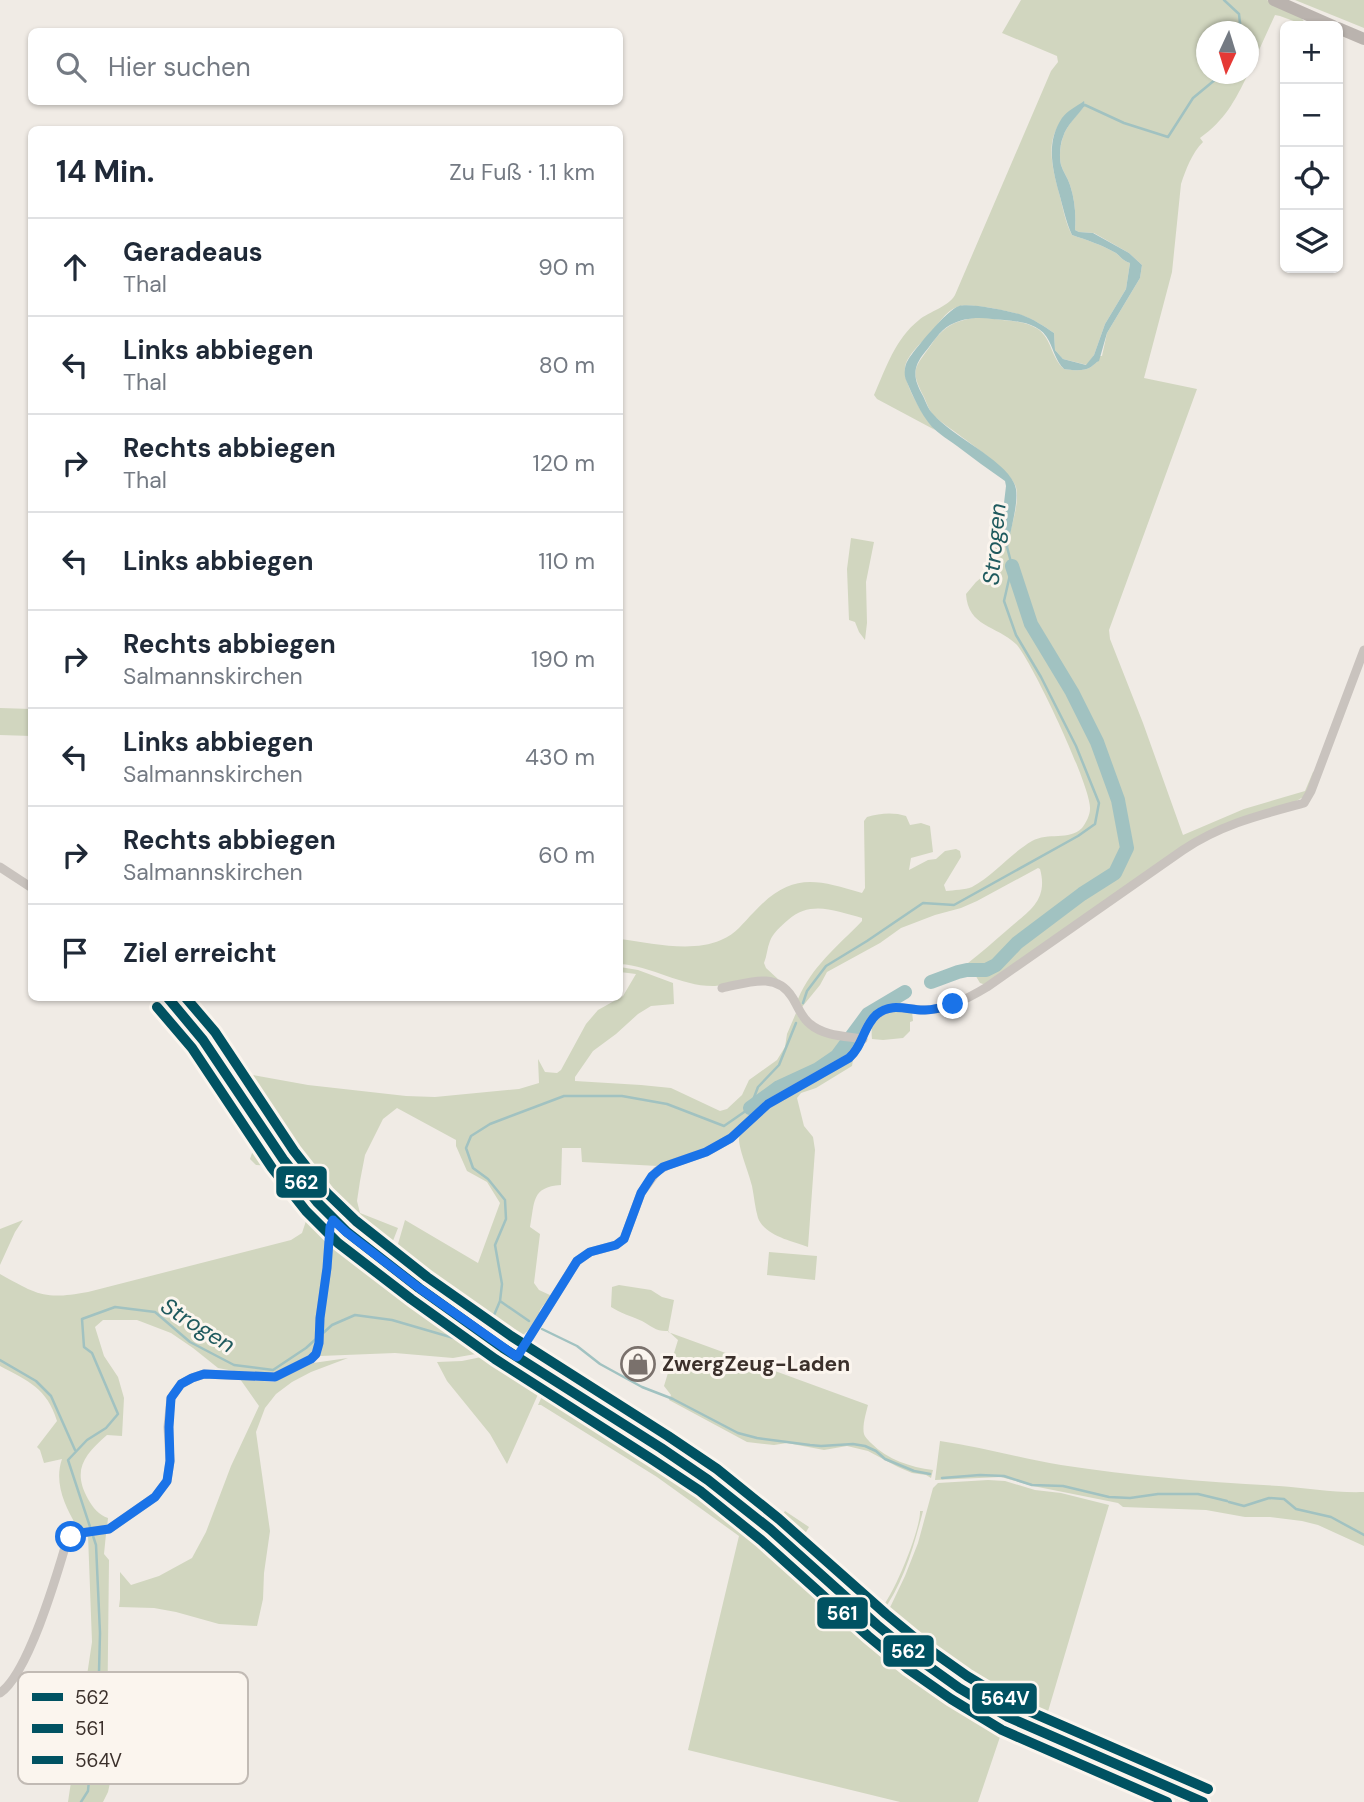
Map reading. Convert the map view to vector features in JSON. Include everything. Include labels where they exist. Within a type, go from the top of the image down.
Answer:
[{"type":"main road","points":[[1274,0],[1322,21]]},
{"type":"main road","points":[[1343,30],[1364,39]]},
{"type":"street","points":[[517,1357],[577,1261],[590,1252],[616,1245],[624,1239],[641,1193],[657,1171],[706,1152],[731,1138],[768,1104],[849,1058],[859,1048],[859,1038],[871,1021],[883,1011],[904,1007],[934,1009],[965,1000],[1212,832],[1243,820],[1304,803],[1311,791],[1364,650]]},
{"type":"street","points":[[0,867],[28,885]]},
{"type":"street","points":[[722,988],[768,980],[779,983],[811,1025],[823,1032],[859,1038]]},
{"type":"street","points":[[170,1001],[203,1040],[283,1159],[317,1202],[333,1220],[377,1256],[490,1339],[708,1480],[770,1529],[877,1625],[959,1688],[1008,1717],[1070,1746],[1203,1802]]},
{"type":"street","points":[[0,1693],[16,1676],[29,1648],[49,1599],[66,1544],[71,1537],[109,1529],[155,1497],[167,1481],[171,1398],[181,1384],[204,1374],[275,1377],[316,1354],[333,1220]]},
{"type":"green space","points":[[1021,0],[1267,0],[1301,17],[1304,21],[1275,15],[1259,50],[1259,21],[1196,21],[1196,84],[1243,84],[1216,124],[1200,138],[1203,142],[1193,156],[1181,184],[1172,272],[1144,378],[1197,389],[1109,630],[1110,639],[1183,835],[1244,809],[1305,791],[1364,642],[1312,783],[1305,796],[1293,803],[1230,822],[1193,841],[986,985],[980,983],[968,963],[1034,905],[1041,890],[1042,880],[1038,868],[977,901],[901,928],[880,943],[827,972],[802,1007],[798,999],[811,976],[862,918],[833,910],[814,909],[805,910],[788,920],[771,938],[764,963],[779,980],[763,978],[715,986],[703,985],[623,964],[623,939],[671,946],[709,944],[731,935],[767,899],[792,885],[817,882],[862,893],[865,888],[864,821],[867,817],[897,814],[906,816],[910,825],[921,823],[930,826],[933,852],[911,858],[909,870],[936,859],[945,851],[960,851],[961,857],[944,885],[946,891],[972,887],[1032,841],[1077,832],[1088,819],[1088,796],[1081,776],[1059,724],[1024,655],[1016,644],[977,619],[968,605],[966,594],[988,572],[991,555],[1000,537],[1009,540],[1016,507],[1016,487],[992,460],[934,416],[919,388],[915,374],[918,364],[941,332],[954,323],[974,318],[1016,321],[1038,329],[1064,369],[1088,369],[1102,356],[1107,333],[1140,278],[1142,265],[1129,253],[1094,233],[1075,230],[1073,196],[1061,165],[1060,151],[1065,132],[1085,105],[1084,102],[1062,121],[1052,142],[1055,178],[1066,220],[1072,235],[1116,253],[1130,263],[1126,289],[1105,324],[1094,355],[1087,365],[1063,359],[1055,350],[1054,333],[1030,319],[998,309],[963,306],[945,315],[906,363],[907,383],[920,409],[935,430],[874,395],[892,354],[904,336],[919,320],[948,303],[955,295],[1051,71],[1058,62],[1057,56],[1002,33]]},
{"type":"green space","points":[[1295,0],[1364,0],[1364,28]]},
{"type":"green space","points":[[851,538],[874,542],[866,582],[865,640],[855,622],[849,620],[847,569]]},
{"type":"green space","points":[[0,708],[28,709],[28,736],[0,735]]},
{"type":"green space","points":[[623,968],[673,983],[674,1004],[651,1006],[638,1014],[593,1051],[575,1081],[671,1088],[720,1111],[727,1109],[742,1095],[749,1080],[777,1060],[785,1047],[796,1013],[800,1019],[856,1042],[854,1049],[735,1132],[714,1144],[658,1166],[582,1162],[581,1148],[562,1148],[561,1185],[544,1189],[536,1197],[530,1227],[540,1234],[534,1283],[539,1290],[552,1296],[528,1330],[518,1338],[502,1344],[393,1261],[405,1220],[478,1263],[500,1203],[487,1182],[467,1171],[456,1140],[397,1108],[383,1119],[365,1155],[357,1201],[360,1213],[398,1228],[389,1251],[383,1254],[356,1234],[308,1186],[267,1130],[211,1038],[214,1031],[218,1032],[216,1044],[236,1072],[308,1085],[435,1097],[519,1089],[539,1083],[538,1059],[545,1072],[557,1073],[561,1070],[586,1024],[598,1010],[614,1001],[623,1001],[623,996],[636,974],[623,972]]},
{"type":"green space","points":[[160,1001],[165,1001],[185,1023],[275,1153],[272,1157],[275,1163],[284,1166],[328,1223],[314,1348],[311,1354],[277,1372],[234,1371],[218,1368],[171,1333],[137,1320],[103,1320],[95,1327],[104,1356],[118,1377],[124,1398],[122,1436],[107,1435],[92,1449],[83,1464],[83,1489],[96,1511],[108,1518],[107,1528],[80,1532],[60,1488],[62,1459],[44,1463],[37,1447],[57,1421],[53,1410],[35,1387],[0,1366],[0,1274],[42,1294],[61,1296],[88,1292],[291,1240],[302,1233],[311,1206],[286,1173],[273,1166],[256,1165],[250,1159],[258,1135],[242,1109],[229,1097],[195,1043]]},
{"type":"green space","points":[[904,1010],[912,1011],[913,1021],[910,1022],[910,1031],[903,1038],[872,1039],[873,1024],[879,1016]]},
{"type":"green space","points":[[853,1060],[852,1066],[816,1088],[801,1093],[797,1098],[804,1126],[813,1137],[815,1150],[808,1247],[780,1237],[767,1229],[758,1218],[739,1139],[744,1129],[770,1107]]},
{"type":"green space","points":[[23,1220],[15,1232],[0,1265],[0,1229]]},
{"type":"green space","points":[[335,1230],[344,1233],[406,1284],[484,1342],[482,1347],[487,1352],[453,1358],[395,1353],[320,1356],[321,1322]]},
{"type":"green space","points":[[769,1252],[817,1256],[815,1280],[767,1275]]},
{"type":"green space","points":[[619,1285],[651,1290],[674,1300],[668,1331],[657,1330],[611,1307],[612,1287]]},
{"type":"green space","points":[[670,1333],[868,1405],[863,1427],[867,1439],[892,1458],[908,1465],[933,1470],[931,1478],[898,1467],[868,1451],[847,1446],[824,1450],[787,1443],[774,1445],[747,1442],[669,1400],[671,1395],[664,1386],[678,1340]]},
{"type":"green space","points":[[501,1353],[525,1366],[543,1383],[507,1464],[490,1434],[447,1381],[437,1362],[462,1361]]},
{"type":"green space","points":[[348,1358],[311,1372],[276,1394],[265,1408],[256,1432],[270,1531],[263,1599],[257,1626],[219,1624],[154,1608],[119,1607],[120,1572],[131,1585],[159,1576],[192,1558],[206,1532],[231,1466],[259,1406],[240,1379],[274,1382],[313,1363]]},
{"type":"green space","points":[[550,1385],[681,1465],[741,1510],[798,1558],[872,1625],[870,1630],[877,1630],[1002,1719],[1002,1731],[978,1802],[900,1802],[688,1750],[739,1536],[657,1477],[538,1405]]},
{"type":"green space","points":[[940,1441],[1061,1465],[1115,1472],[1364,1492],[1364,1546],[1318,1525],[1302,1521],[1245,1517],[1206,1510],[1123,1507],[1118,1503],[1001,1477],[935,1480]]},
{"type":"green space","points":[[1005,1481],[1109,1505],[1044,1725],[1139,1768],[1136,1770],[1030,1722],[979,1695],[918,1654],[884,1625],[918,1543],[933,1488],[938,1483]]},
{"type":"green space","points":[[785,1511],[809,1527],[799,1544],[805,1551],[876,1614],[897,1582],[916,1533],[920,1511],[923,1511],[902,1578],[881,1614],[872,1615],[773,1527]]},
{"type":"green space","points":[[106,1534],[104,1554],[109,1560],[108,1672],[88,1672],[92,1642],[88,1535]]},
{"type":"green space","points":[[1012,1724],[1195,1802],[1183,1802],[1014,1729],[1010,1728],[1005,1735],[1008,1726]]},
{"type":"green space","points":[[71,1784],[110,1784],[103,1802],[68,1802]]},
{"type":"water","points":[[1084,101],[1085,105],[1065,132],[1060,151],[1061,165],[1073,196],[1075,230],[1093,233],[1129,253],[1142,265],[1140,278],[1107,333],[1099,361],[1085,370],[1064,369],[1049,341],[1039,329],[1016,321],[976,318],[950,325],[939,334],[918,363],[915,373],[917,384],[931,412],[952,431],[989,456],[1014,483],[1016,503],[1009,541],[1000,537],[1005,481],[932,427],[911,392],[905,378],[905,368],[911,355],[940,322],[954,309],[965,305],[1008,311],[1034,321],[1054,333],[1055,350],[1063,359],[1086,365],[1094,355],[1105,324],[1126,289],[1130,263],[1116,253],[1072,235],[1065,214],[1054,174],[1052,145],[1062,118]]},
{"type":"waterway","name":"Strogen","points":[[1224,0],[1239,14],[1240,21]]},
{"type":"waterway","name":"Strogen","points":[[1083,106],[1168,137],[1193,98],[1210,84]]},
{"type":"waterway","name":"Strogen","points":[[803,1003],[807,991],[826,966],[923,903],[954,905],[1095,824],[1099,803],[1076,746],[1016,635],[1004,601],[1012,566],[1007,547],[1008,539]]},
{"type":"waterway","points":[[931,982],[958,972],[986,970],[996,965],[1017,943],[1115,873],[1127,848],[1118,800],[1097,742],[1072,692],[1031,624],[1012,566]]},
{"type":"waterway","points":[[750,1108],[779,1087],[818,1069],[837,1056],[868,1014],[905,992]]},
{"type":"waterway","name":"Strogen","points":[[489,1327],[500,1301],[502,1284],[495,1245],[506,1219],[505,1200],[488,1179],[473,1168],[466,1148],[471,1136],[490,1124],[564,1096],[622,1096],[667,1104],[724,1126],[750,1108],[758,1087],[779,1065],[796,1023]]},
{"type":"waterway","points":[[500,1301],[529,1321]]},
{"type":"waterway","name":"Strogen","points":[[99,1672],[96,1545],[68,1460],[87,1440],[106,1428],[118,1414],[92,1353],[84,1347],[82,1319],[115,1307],[155,1312],[190,1342],[234,1365],[273,1370],[317,1338]]},
{"type":"waterway","name":"Strogen","points":[[322,1334],[332,1325],[355,1315],[392,1320],[464,1341]]},
{"type":"waterway","points":[[542,1329],[577,1346],[600,1364],[642,1387],[673,1399],[738,1433],[810,1445],[865,1446],[885,1459],[914,1471],[930,1474]]},
{"type":"waterway","points":[[0,1360],[36,1381],[51,1396],[75,1450]]},
{"type":"waterway","points":[[942,1478],[1004,1476],[1032,1485],[1063,1486],[1109,1497],[1198,1494],[1227,1501]]},
{"type":"waterway","points":[[1229,1502],[1244,1506],[1269,1498],[1284,1499],[1296,1509],[1331,1517],[1364,1535]]},
{"type":"waterway","name":"Strogen","points":[[81,1802],[88,1791],[89,1784]]},
{"type":"transit line","name":"562","points":[[170,1001],[203,1040],[283,1159],[317,1202],[347,1232],[419,1288],[503,1348],[708,1480],[770,1529],[877,1625],[959,1688],[1008,1717],[1203,1802]]},
{"type":"transit line","name":"564V","points":[[189,1001],[215,1032],[294,1151],[327,1193],[356,1221],[427,1277],[511,1336],[717,1469],[779,1519],[886,1614],[967,1676],[1015,1705],[1208,1789]]},
{"type":"transit line","name":"561","points":[[157,1007],[192,1048],[272,1168],[306,1211],[338,1243],[495,1359],[700,1491],[761,1540],[868,1636],[908,1669],[951,1699],[1002,1730],[1167,1802]]},
{"type":"place","name":"ZwergZeug-Laden","points":[[638,1364]]},
{"type":"route","points":[[71,1537],[109,1529],[155,1497],[167,1481],[171,1398],[181,1384],[204,1374],[275,1377],[316,1354],[333,1220],[419,1288],[517,1357],[577,1261],[590,1252],[621,1243],[627,1236],[641,1193],[657,1171],[706,1152],[731,1138],[775,1099],[855,1054],[871,1021],[883,1011],[904,1007],[924,1010],[953,1004]]}]
